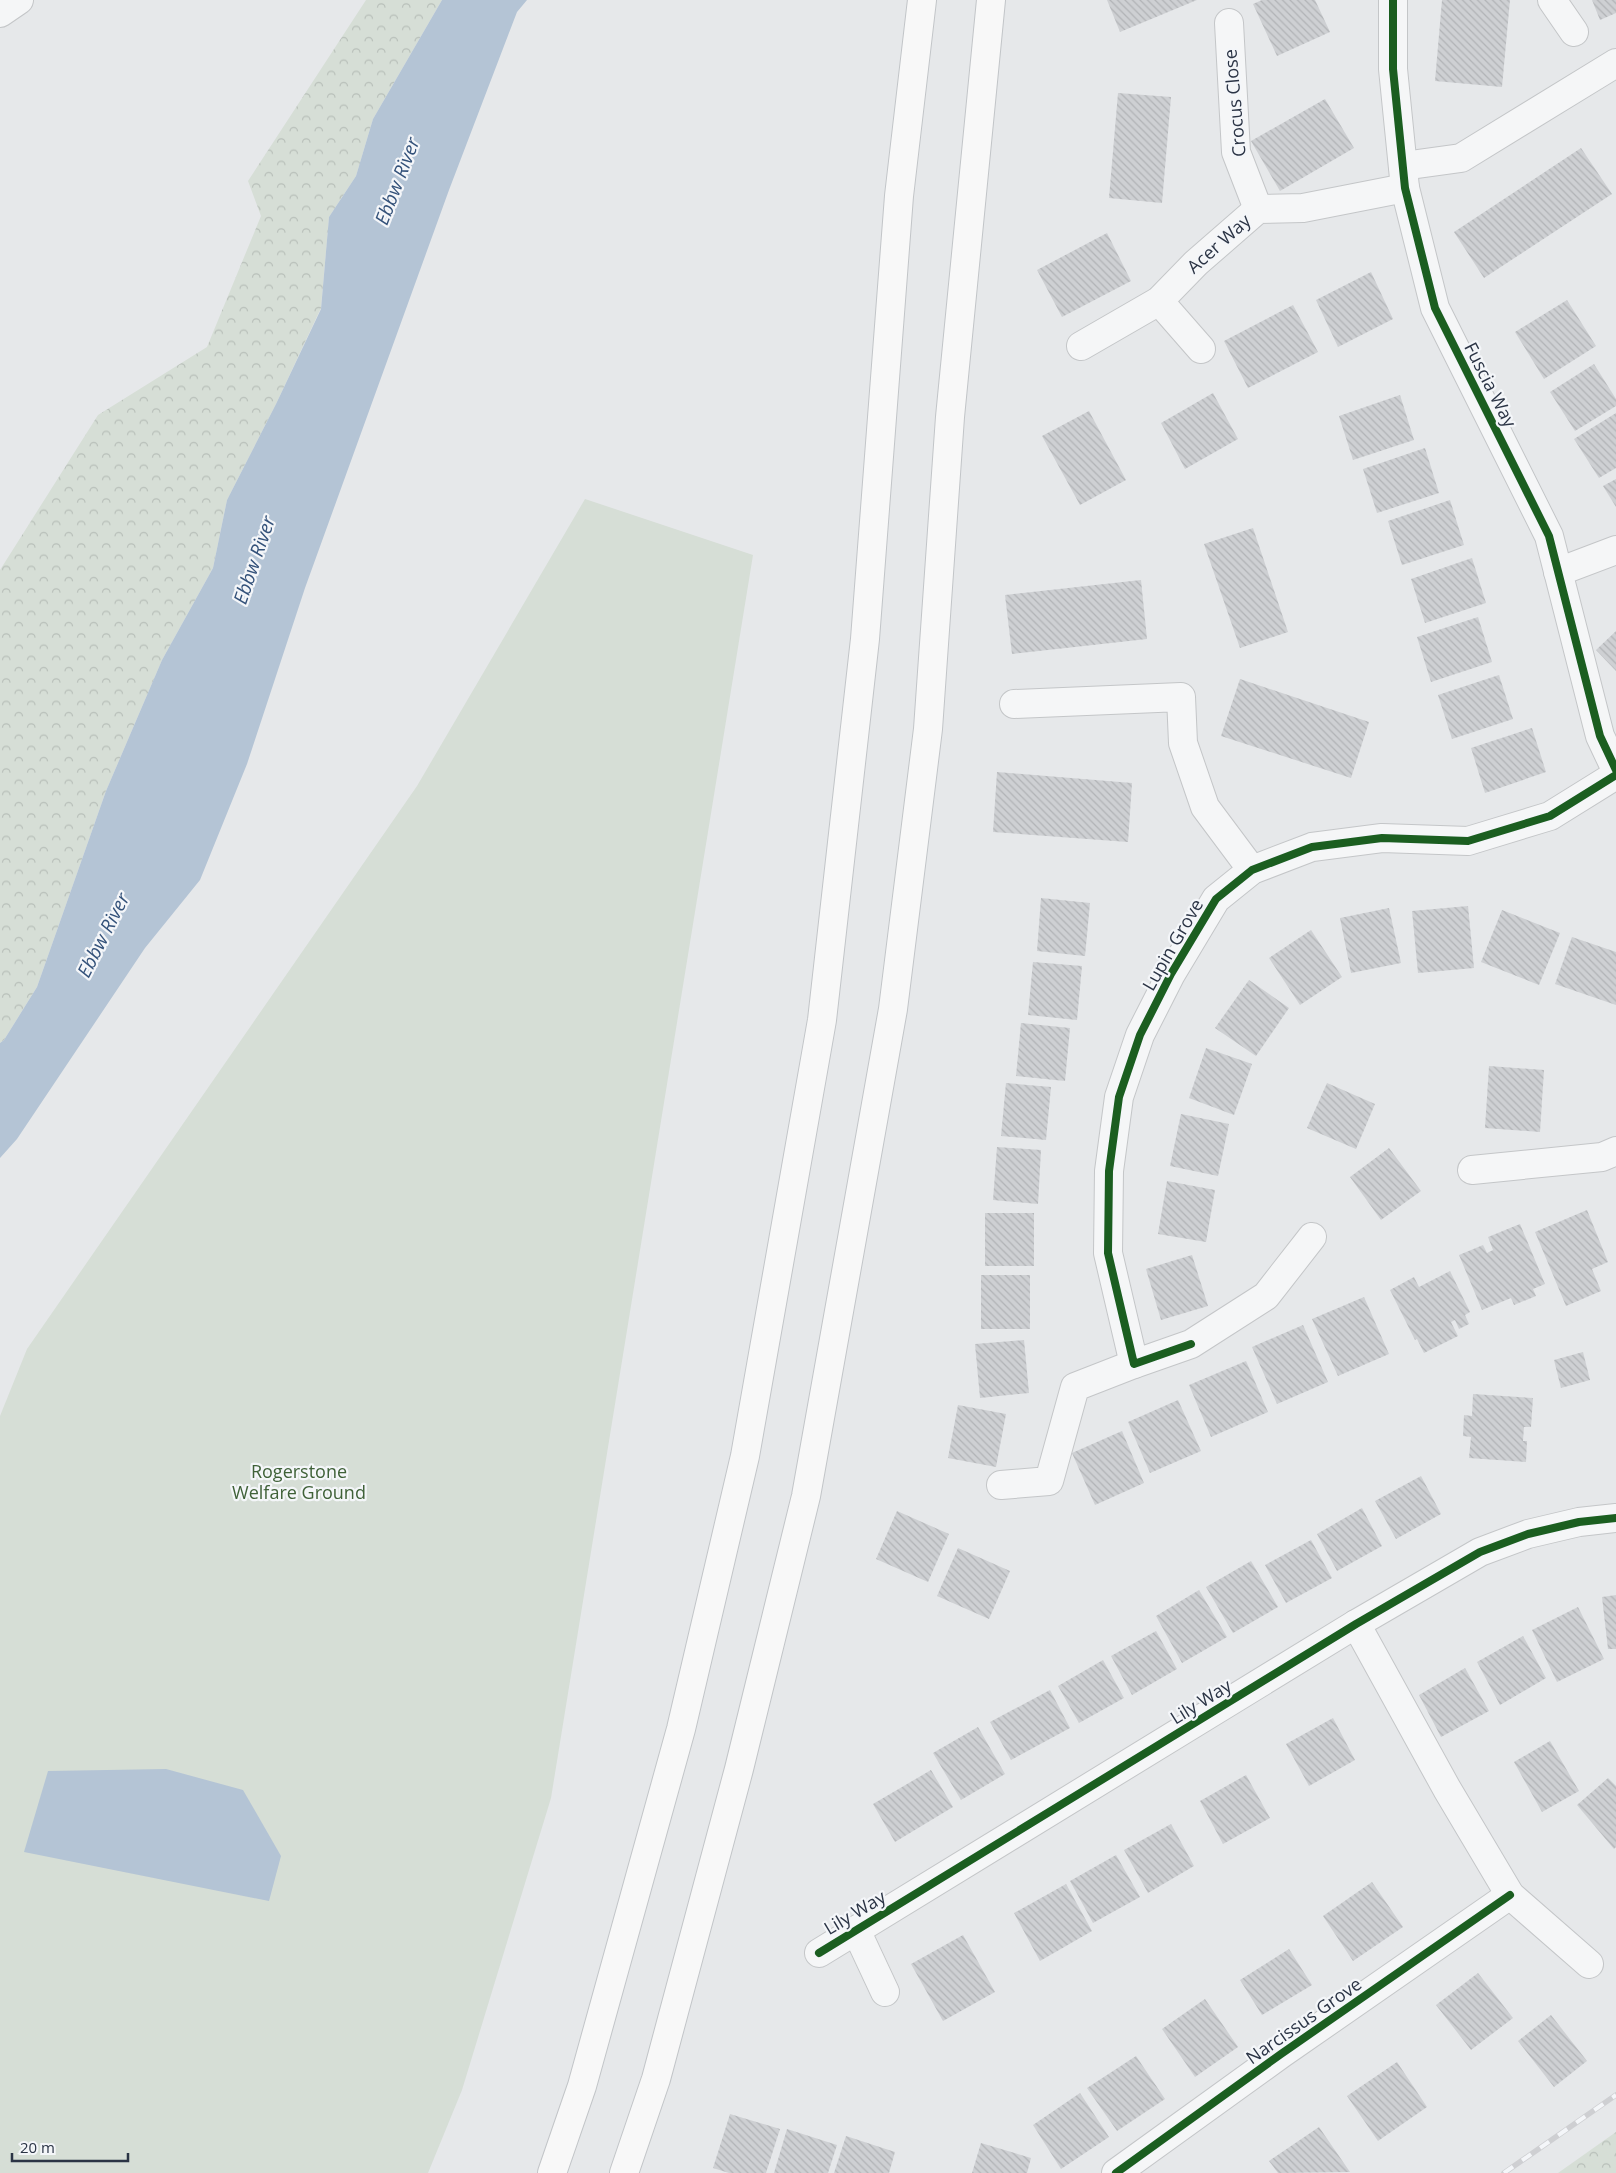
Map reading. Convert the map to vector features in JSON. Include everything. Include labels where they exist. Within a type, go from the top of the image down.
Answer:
[{"type":"main road","points":[[552,2173],[582,2086],[681,1729],[743,1466],[820,1030],[865,639],[900,196],[922,0]]},
{"type":"main road","points":[[624,2173],[656,2079],[739,1769],[806,1496],[893,1009],[928,729],[950,417],[991,0]]},
{"type":"street","points":[[0,14],[19,0]]},
{"type":"street","name":"Fuscia Way","points":[[1393,0],[1393,69],[1404,177],[1435,308],[1549,536],[1600,736],[1616,770]]},
{"type":"street","points":[[1552,0],[1574,32]]},
{"type":"street","name":"Crocus Close","points":[[1229,23],[1236,152],[1258,209]]},
{"type":"street","name":"Acer Way","points":[[1080,346],[1159,301],[1196,263],[1258,209],[1303,208],[1461,158],[1616,63]]},
{"type":"street","points":[[1159,301],[1200,350]]},
{"type":"street","points":[[1558,572],[1616,550]]},
{"type":"street","points":[[1014,704],[1181,697],[1183,744],[1205,807],[1252,870]]},
{"type":"street","name":"Lupin Grove","points":[[1134,1364],[1108,1253],[1109,1171],[1118,1097],[1140,1035],[1216,899],[1252,870],[1312,847],[1382,838],[1468,841],[1550,816],[1616,776]]},
{"type":"street","points":[[1472,1170],[1609,1154]]},
{"type":"street","points":[[1001,1485],[1050,1481],[1075,1387],[1191,1344],[1266,1296],[1312,1237]]},
{"type":"street","name":"Lily Way","points":[[819,1953],[1356,1624],[1480,1552],[1528,1534],[1579,1522],[1616,1518]]},
{"type":"street","points":[[1356,1624],[1447,1789],[1510,1895],[1589,1964]]},
{"type":"street","name":"Narcissus Grove","points":[[1116,2173],[1281,2054],[1510,1895]]},
{"type":"street","points":[[856,1930],[886,1992]]},
{"type":"green space","points":[[366,0],[442,0],[373,119],[356,176],[329,217],[321,308],[276,404],[227,500],[213,568],[162,660],[106,791],[37,987],[4,1040],[0,1043],[0,570],[98,415],[207,347],[261,216],[248,181]]},
{"type":"green space","name":"Rogerstone Welfare Ground","points":[[585,499],[753,555],[551,1798],[462,2090],[428,2173],[0,2173],[0,1416],[27,1349],[417,786]]},
{"type":"green space","points":[[1616,2132],[1616,2173],[1558,2173]]},
{"type":"water","name":"Ebbw River","points":[[442,0],[527,0],[517,12],[449,190],[305,588],[247,764],[200,880],[145,948],[17,1139],[0,1158],[0,1043],[4,1040],[37,987],[106,791],[162,660],[213,568],[227,500],[276,404],[321,309],[329,217],[356,176],[373,119]]},
{"type":"water","points":[[166,1769],[243,1790],[281,1856],[269,1901],[24,1852],[48,1771]]},
{"type":"building","points":[[1107,0],[1197,0],[1120,32]]},
{"type":"building","points":[[1262,0],[1315,0],[1330,32],[1277,56],[1253,4]]},
{"type":"building","points":[[1442,0],[1510,0],[1502,87],[1435,81]]},
{"type":"building","points":[[1592,0],[1616,0],[1616,13],[1600,20]]},
{"type":"building","points":[[1118,93],[1171,97],[1162,203],[1109,198]]},
{"type":"building","points":[[1325,99],[1354,148],[1280,191],[1251,141]]},
{"type":"building","points":[[1581,148],[1612,194],[1484,278],[1454,232]]},
{"type":"building","points":[[1107,233],[1131,281],[1062,317],[1037,270]]},
{"type":"building","points":[[1371,272],[1393,319],[1338,347],[1316,300]]},
{"type":"building","points":[[1567,300],[1596,346],[1544,379],[1515,332]]},
{"type":"building","points":[[1293,305],[1318,352],[1248,388],[1224,341]]},
{"type":"building","points":[[1594,364],[1616,399],[1616,406],[1575,431],[1550,392]]},
{"type":"building","points":[[1213,393],[1238,439],[1185,469],[1161,423]]},
{"type":"building","points":[[1400,395],[1414,440],[1353,460],[1339,416]]},
{"type":"building","points":[[1089,411],[1126,480],[1080,505],[1042,436]]},
{"type":"building","points":[[1616,413],[1616,468],[1599,478],[1574,439]]},
{"type":"building","points":[[1425,448],[1439,493],[1377,513],[1363,469]]},
{"type":"building","points":[[1616,479],[1616,507],[1603,486]]},
{"type":"building","points":[[1450,500],[1464,545],[1402,565],[1388,521]]},
{"type":"building","points":[[1253,528],[1288,632],[1240,648],[1204,544]]},
{"type":"building","points":[[1472,558],[1486,603],[1425,623],[1411,579]]},
{"type":"building","points":[[1141,580],[1147,639],[1012,654],[1005,595]]},
{"type":"building","points":[[1478,617],[1492,662],[1431,682],[1417,637]]},
{"type":"building","points":[[1616,631],[1616,671],[1596,650]]},
{"type":"building","points":[[1499,675],[1513,719],[1452,739],[1438,695]]},
{"type":"building","points":[[1240,679],[1369,722],[1351,778],[1221,736]]},
{"type":"building","points":[[1532,728],[1546,772],[1485,793],[1471,748]]},
{"type":"building","points":[[997,772],[1132,783],[1128,842],[993,832]]},
{"type":"building","points":[[1041,898],[1090,903],[1085,956],[1037,951]]},
{"type":"building","points":[[1468,906],[1474,968],[1418,973],[1412,911]]},
{"type":"building","points":[[1389,908],[1401,963],[1351,973],[1340,918]]},
{"type":"building","points":[[1502,910],[1560,933],[1539,985],[1481,962]]},
{"type":"building","points":[[1311,930],[1342,977],[1300,1005],[1269,958]]},
{"type":"building","points":[[1572,937],[1616,952],[1616,1005],[1555,984]]},
{"type":"building","points":[[1033,962],[1082,966],[1077,1020],[1028,1015]]},
{"type":"building","points":[[1249,980],[1289,1008],[1256,1056],[1215,1028]]},
{"type":"building","points":[[1021,1023],[1070,1028],[1065,1081],[1016,1076]]},
{"type":"building","points":[[1206,1048],[1252,1064],[1234,1115],[1189,1098]]},
{"type":"building","points":[[1489,1066],[1544,1070],[1540,1132],[1485,1128]]},
{"type":"building","points":[[1006,1083],[1051,1087],[1046,1140],[1001,1136]]},
{"type":"building","points":[[1327,1083],[1375,1104],[1356,1149],[1307,1128]]},
{"type":"building","points":[[1181,1114],[1229,1124],[1218,1176],[1170,1166]]},
{"type":"building","points":[[997,1147],[1041,1150],[1038,1204],[993,1200]]},
{"type":"building","points":[[1389,1148],[1421,1191],[1381,1220],[1350,1177]]},
{"type":"building","points":[[1167,1181],[1215,1190],[1206,1242],[1158,1234]]},
{"type":"building","points":[[1587,1210],[1608,1262],[1592,1269],[1601,1291],[1566,1306],[1535,1232]]},
{"type":"building","points":[[985,1213],[1034,1213],[1034,1266],[985,1266]]},
{"type":"building","points":[[1520,1224],[1545,1284],[1533,1289],[1536,1296],[1514,1305],[1511,1298],[1482,1310],[1459,1255],[1483,1245],[1487,1253],[1493,1250],[1488,1237]]},
{"type":"building","points":[[1192,1255],[1208,1306],[1161,1320],[1146,1269]]},
{"type":"building","points":[[1450,1271],[1470,1312],[1465,1315],[1469,1324],[1459,1329],[1455,1320],[1451,1322],[1458,1336],[1424,1353],[1417,1339],[1415,1340],[1390,1290],[1414,1277],[1419,1287]]},
{"type":"building","points":[[981,1275],[1030,1275],[1030,1329],[981,1329]]},
{"type":"building","points":[[1364,1297],[1389,1354],[1338,1376],[1312,1319]]},
{"type":"building","points":[[1303,1325],[1328,1382],[1277,1404],[1252,1347]]},
{"type":"building","points":[[1024,1340],[1029,1393],[980,1398],[975,1344]]},
{"type":"building","points":[[1583,1352],[1590,1380],[1561,1388],[1554,1360]]},
{"type":"building","points":[[1246,1361],[1268,1412],[1211,1437],[1189,1385]]},
{"type":"building","points":[[1473,1394],[1533,1398],[1531,1427],[1524,1427],[1523,1441],[1527,1441],[1526,1462],[1469,1458],[1471,1437],[1463,1436],[1464,1415],[1472,1416]]},
{"type":"building","points":[[1178,1400],[1201,1451],[1150,1473],[1128,1422]]},
{"type":"building","points":[[958,1405],[1006,1414],[996,1467],[948,1458]]},
{"type":"building","points":[[1122,1431],[1144,1483],[1095,1505],[1072,1453]]},
{"type":"building","points":[[1421,1476],[1441,1514],[1396,1539],[1375,1501]]},
{"type":"building","points":[[1362,1508],[1382,1546],[1337,1571],[1317,1534]]},
{"type":"building","points":[[897,1511],[949,1534],[928,1582],[876,1559]]},
{"type":"building","points":[[1311,1540],[1332,1578],[1286,1603],[1265,1565]]},
{"type":"building","points":[[958,1548],[1010,1571],[989,1619],[937,1596]]},
{"type":"building","points":[[1251,1561],[1278,1607],[1233,1633],[1206,1587]]},
{"type":"building","points":[[1199,1590],[1227,1637],[1182,1663],[1156,1616]]},
{"type":"building","points":[[1616,1595],[1616,1649],[1608,1649],[1602,1597]]},
{"type":"building","points":[[1578,1607],[1604,1659],[1557,1682],[1532,1630]]},
{"type":"building","points":[[1156,1631],[1177,1669],[1132,1695],[1111,1656]]},
{"type":"building","points":[[1523,1636],[1546,1678],[1500,1705],[1477,1662]]},
{"type":"building","points":[[1103,1660],[1124,1698],[1079,1723],[1058,1686]]},
{"type":"building","points":[[1465,1668],[1489,1711],[1441,1737],[1419,1695]]},
{"type":"building","points":[[1050,1690],[1070,1728],[1011,1760],[990,1722]]},
{"type":"building","points":[[1333,1718],[1355,1760],[1309,1786],[1286,1744]]},
{"type":"building","points":[[978,1727],[1005,1774],[961,1800],[933,1753]]},
{"type":"building","points":[[1550,1741],[1579,1791],[1542,1812],[1514,1762]]},
{"type":"building","points":[[931,1770],[953,1807],[895,1842],[873,1804]]},
{"type":"building","points":[[1246,1775],[1270,1818],[1223,1844],[1200,1801]]},
{"type":"building","points":[[1608,1778],[1616,1786],[1616,1847],[1614,1849],[1577,1805]]},
{"type":"building","points":[[1171,1824],[1194,1866],[1148,1893],[1124,1850]]},
{"type":"building","points":[[1116,1855],[1140,1897],[1093,1923],[1070,1881]]},
{"type":"building","points":[[1372,1882],[1403,1927],[1353,1961],[1323,1916]]},
{"type":"building","points":[[1066,1884],[1092,1931],[1040,1961],[1014,1913]]},
{"type":"building","points":[[963,1935],[995,1992],[943,2021],[911,1964]]},
{"type":"building","points":[[1289,1949],[1312,1985],[1262,2015],[1240,1980]]},
{"type":"building","points":[[1478,1973],[1513,2018],[1471,2050],[1436,2005]]},
{"type":"building","points":[[1205,1999],[1238,2047],[1195,2077],[1162,2029]]},
{"type":"building","points":[[1551,2015],[1587,2061],[1554,2087],[1518,2041]]},
{"type":"building","points":[[1136,2056],[1165,2099],[1117,2131],[1087,2088]]},
{"type":"building","points":[[1397,2062],[1427,2107],[1378,2141],[1347,2096]]},
{"type":"building","points":[[1080,2093],[1109,2137],[1061,2169],[1033,2125]]},
{"type":"building","points":[[730,2114],[780,2129],[766,2173],[729,2173],[713,2168]]},
{"type":"building","points":[[1319,2127],[1350,2172],[1278,2173],[1269,2161]]},
{"type":"building","points":[[787,2129],[837,2145],[828,2173],[774,2173]]},
{"type":"building","points":[[846,2136],[895,2152],[889,2173],[834,2173]]},
{"type":"building","points":[[981,2143],[1031,2158],[1027,2173],[972,2173]]},
{"type":"railway","points":[[1504,2173],[1616,2095]]},
{"type":"cycle path","points":[[1393,0],[1393,69],[1405,188],[1435,308],[1549,536],[1600,736],[1616,770]]},
{"type":"cycle path","points":[[1191,1344],[1134,1364],[1108,1253],[1109,1171],[1119,1097],[1140,1035],[1171,974],[1216,899],[1252,870],[1312,847],[1382,838],[1468,841],[1550,816],[1616,775]]},
{"type":"cycle path","points":[[819,1953],[1356,1624],[1480,1552],[1528,1534],[1579,1522],[1616,1518]]},
{"type":"cycle path","points":[[1116,2173],[1281,2054],[1510,1895]]}]
